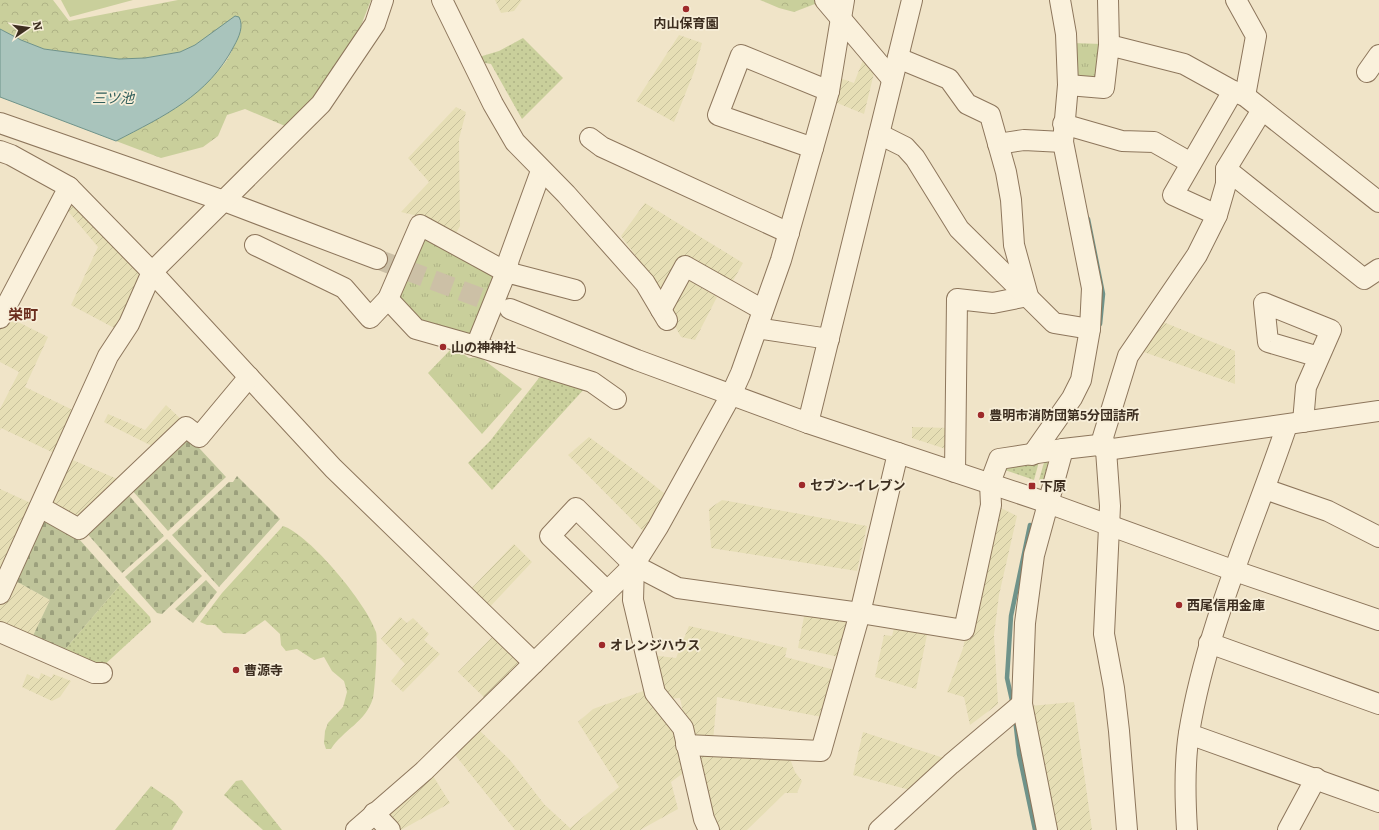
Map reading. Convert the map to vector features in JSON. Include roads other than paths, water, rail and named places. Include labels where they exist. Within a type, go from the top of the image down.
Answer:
[{"type":"street","points":[[0,594],[108,356],[129,324],[152,272],[321,104],[375,24],[383,0]]},
{"type":"street","points":[[442,0],[493,104],[512,135],[541,171],[566,194],[645,283],[664,315],[685,266],[760,319],[829,339]]},
{"type":"street","points":[[825,0],[842,9],[892,79]]},
{"type":"street","points":[[808,423],[912,0]]},
{"type":"street","points":[[1032,455],[1072,398],[1081,380],[1090,329],[1092,288],[1063,133],[1068,85],[1065,29],[1060,0]]},
{"type":"street","points":[[1068,85],[1104,88],[1109,45],[1108,0]]},
{"type":"street","points":[[1216,215],[1172,195],[1191,163],[1239,93],[1256,36],[1236,0]]},
{"type":"street","points":[[356,830],[424,771],[634,565],[658,527],[731,395],[760,319],[789,233],[829,91],[842,9]]},
{"type":"street","points":[[1109,45],[1184,64],[1239,93],[1379,202]]},
{"type":"street","points":[[1367,72],[1379,55]]},
{"type":"street","points":[[813,148],[718,115],[741,56],[829,91]]},
{"type":"street","points":[[898,58],[949,79],[967,104],[990,116],[1011,200],[1014,245],[1028,296]]},
{"type":"street","points":[[1127,830],[1117,716],[1104,634],[1110,506],[1106,450],[1103,437],[1128,356],[1197,255],[1216,215],[1226,184],[1226,169],[1262,110]]},
{"type":"street","points":[[0,123],[224,201],[378,259]]},
{"type":"street","points":[[998,144],[1063,133],[1122,141],[1154,142],[1191,163]]},
{"type":"street","points":[[879,134],[905,147],[915,158],[959,229],[1054,323],[1090,329]]},
{"type":"street","points":[[590,138],[602,147],[789,233]]},
{"type":"street","points":[[0,151],[11,155],[69,187],[152,272],[333,468],[534,663]]},
{"type":"street","points":[[1226,169],[1364,279],[1379,269]]},
{"type":"street","points":[[476,346],[506,272],[509,259],[541,171]]},
{"type":"street","points":[[0,318],[69,187]]},
{"type":"street","points":[[255,245],[344,288],[370,318],[388,299],[420,225],[506,272],[565,286],[575,290]]},
{"type":"street","points":[[955,472],[957,299],[993,303],[1028,296]]},
{"type":"street","points":[[388,299],[416,329],[592,382],[616,399]]},
{"type":"street","points":[[510,309],[731,395],[808,423],[1048,502],[1108,526],[1379,620]]},
{"type":"street","points":[[1187,830],[1185,792],[1189,734],[1209,643],[1265,489],[1295,423],[1306,387],[1319,357]]},
{"type":"street","points":[[40,507],[79,529],[186,427],[199,437],[248,377]]},
{"type":"street","points":[[607,591],[550,536],[576,508],[634,565],[678,588],[860,613],[964,630],[991,505],[990,483],[999,459],[1063,449],[1098,446],[1106,450],[1379,411]]},
{"type":"street","points":[[1047,830],[1015,710],[1034,555],[1063,449]]},
{"type":"street","points":[[686,745],[821,751],[860,613],[898,453]]},
{"type":"street","points":[[1265,489],[1328,511],[1378,534]]},
{"type":"street","points":[[634,565],[633,600],[655,693],[683,728],[704,819],[709,830]]},
{"type":"street","points":[[0,632],[94,674],[102,673]]},
{"type":"street","points":[[1209,643],[1379,704]]},
{"type":"street","points":[[879,830],[1015,710]]},
{"type":"street","points":[[1189,734],[1316,778],[1379,802]]},
{"type":"street","points":[[1288,830],[1316,778]]},
{"type":"street","points":[[374,813],[390,830]]},
{"type":"water","name":"三ツ池","points":[[235,16],[239,17],[241,24],[239,35],[223,63],[211,78],[198,91],[168,113],[116,141],[0,97],[0,29],[21,40],[44,49],[119,59],[145,58],[180,52],[195,45]]},
{"type":"waterway","points":[[1088,219],[1103,294],[1100,324]]},
{"type":"waterway","points":[[1013,705],[1007,678],[1011,616],[1030,525]]},
{"type":"waterway","points":[[1015,718],[1019,754],[1035,830]]},
{"type":"tunnel","points":[[377,259],[510,309]]},
{"type":"place","name":"内山保育園","points":[[686,9]]},
{"type":"place","name":"山の神神社","points":[[443,347]]},
{"type":"place","name":"豊明市消防団第5分団詰所","points":[[981,415]]},
{"type":"place","name":"セブン-イレブン","points":[[802,485]]},
{"type":"place","name":"下原","points":[[1032,486]]},
{"type":"place","name":"西尾信用金庫","points":[[1179,605]]},
{"type":"place","name":"オレンジハウス","points":[[602,645]]},
{"type":"place","name":"曹源寺","points":[[236,670]]},
{"type":"district","name":"栄町","points":[[23,315]]}]
